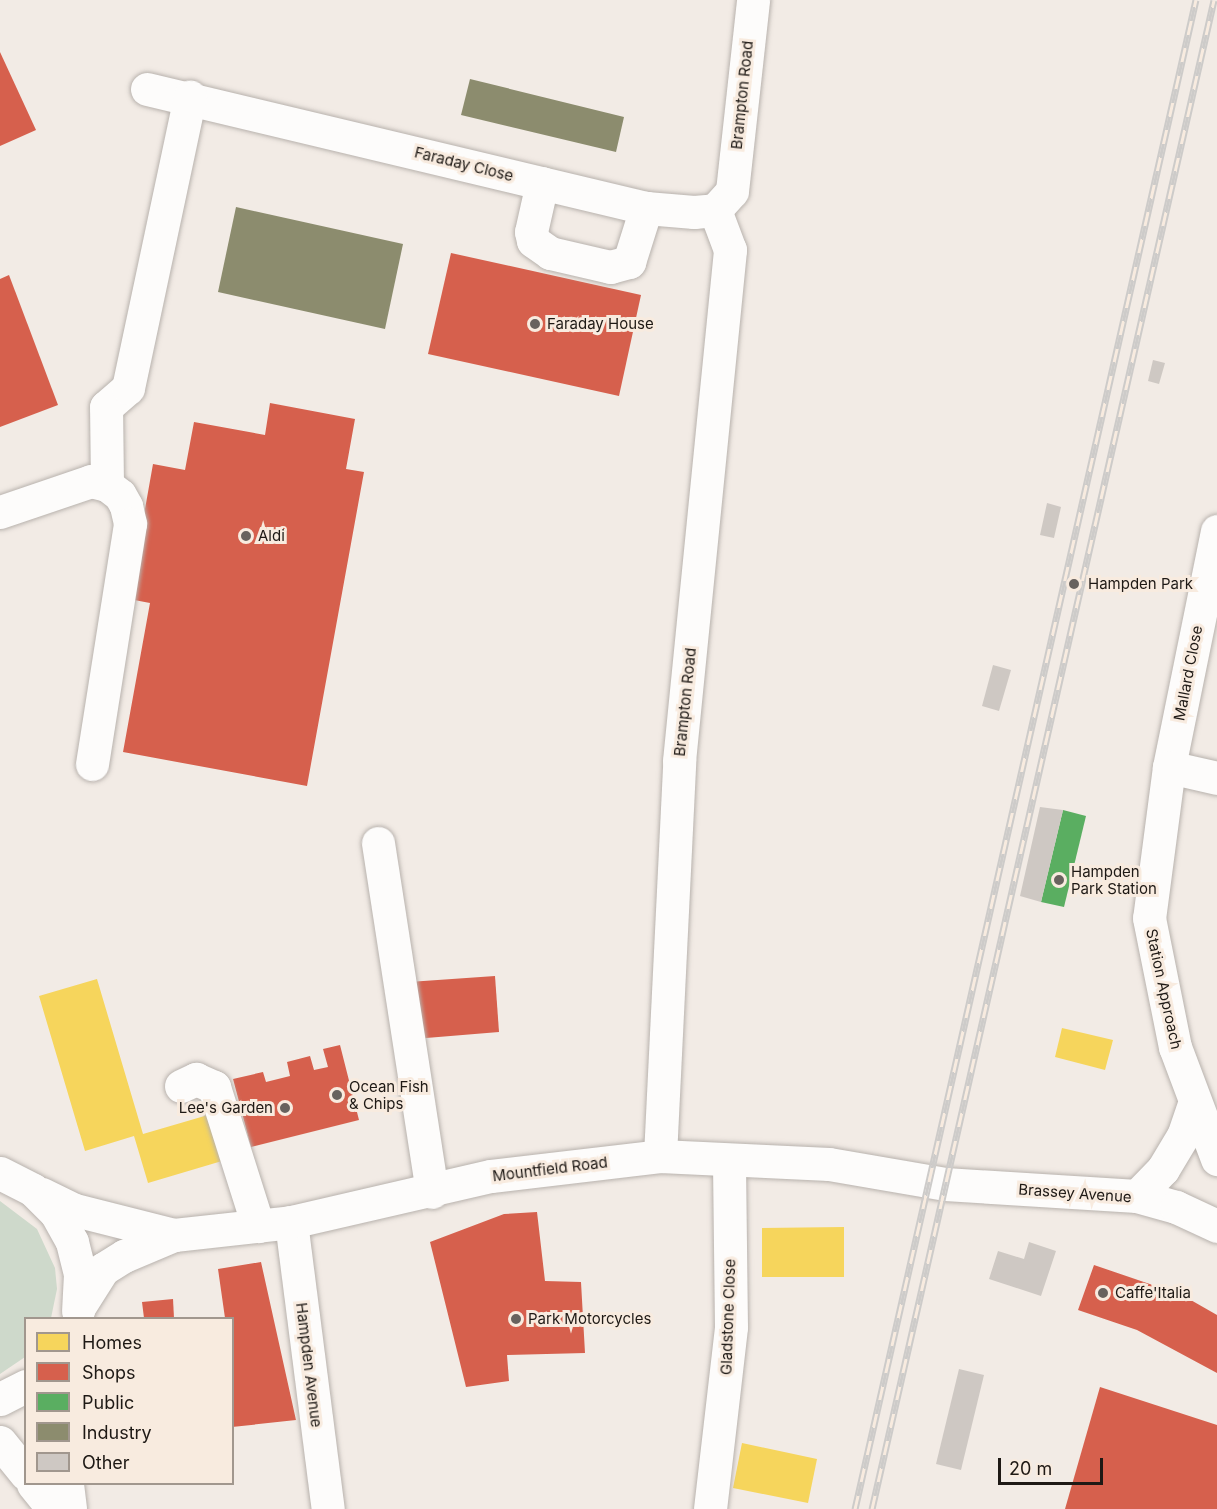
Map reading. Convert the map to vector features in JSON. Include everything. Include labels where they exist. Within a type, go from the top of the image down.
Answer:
[{"type":"street","name":"Brampton Road","points":[[660,1156],[679,761],[730,250],[724,200],[753,0]]},
{"type":"street","name":"Faraday Close","points":[[147,89],[190,97],[646,208],[694,213],[724,200]]},
{"type":"street","points":[[107,485],[106,407],[128,388],[190,97]]},
{"type":"street","points":[[542,183],[531,232],[533,241],[550,253],[610,267],[629,262],[646,208]]},
{"type":"street","points":[[0,512],[91,481],[107,485],[120,495],[130,524],[92,764]]},
{"type":"street","name":"Mallard Close","points":[[1169,767],[1217,531]]},
{"type":"street","points":[[1169,767],[1217,778]]},
{"type":"street","name":"Station Approach","points":[[1169,767],[1149,918],[1175,1047],[1217,1159]]},
{"type":"street","points":[[378,843],[432,1192]]},
{"type":"street","points":[[181,1086],[196,1079],[214,1088],[258,1226]]},
{"type":"street","points":[[1137,1196],[1163,1168],[1183,1136],[1195,1102]]},
{"type":"street","name":"Mountfield Road","points":[[78,1313],[103,1269],[124,1256],[174,1235],[291,1222],[432,1192],[490,1176],[660,1156],[829,1164],[929,1181]]},
{"type":"street","name":"Gladstone Close","points":[[710,1509],[731,1327],[729,1161]]},
{"type":"street","name":"Mountfield Road","points":[[0,1173],[75,1210],[174,1235]]},
{"type":"street","name":"Brassey Avenue","points":[[929,1181],[1137,1196],[1176,1207],[1217,1226]]},
{"type":"street","points":[[33,1190],[56,1214],[72,1242],[80,1274],[78,1313]]},
{"type":"street","name":"Hampden Avenue","points":[[291,1222],[328,1509]]},
{"type":"street","points":[[0,1399],[24,1387]]},
{"type":"street","points":[[0,1442],[24,1472]]},
{"type":"street","points":[[34,1485],[53,1509]]},
{"type":"street","points":[[67,1485],[70,1509]]},
{"type":"green space","points":[[0,1201],[37,1229],[55,1268],[57,1289],[51,1317],[24,1317],[24,1358],[0,1374]]},
{"type":"building: Homes","points":[[97,979],[143,1134],[208,1115],[222,1161],[148,1183],[134,1136],[85,1151],[39,996]]},
{"type":"building: Homes","points":[[1062,1028],[1113,1040],[1105,1070],[1055,1057]]},
{"type":"building: Homes","points":[[844,1227],[844,1277],[762,1277],[762,1228]]},
{"type":"building: Homes","points":[[742,1443],[817,1459],[808,1503],[733,1488]]},
{"type":"building: Shops","points":[[0,52],[36,130],[0,146]]},
{"type":"building: Shops","name":"Faraday House","points":[[451,253],[641,295],[619,396],[428,354]]},
{"type":"building: Shops","points":[[9,275],[58,405],[0,427],[0,279]]},
{"type":"building: Shops","name":"Aldi","points":[[270,403],[355,419],[346,469],[364,472],[307,786],[123,752],[150,603],[129,599],[153,464],[185,470],[194,422],[265,435]]},
{"type":"building: Shops","points":[[495,976],[499,1032],[414,1039],[409,982]]},
{"type":"building: Shops","points":[[340,1045],[359,1120],[251,1147],[233,1079],[263,1072],[266,1082],[290,1076],[287,1062],[310,1056],[314,1070],[328,1067],[323,1049]]},
{"type":"building: Shops","name":"Park Motorcycles","points":[[537,1212],[545,1281],[581,1282],[585,1353],[507,1355],[509,1381],[466,1387],[430,1242],[504,1214]]},
{"type":"building: Shops","points":[[261,1262],[296,1420],[234,1427],[234,1317],[225,1317],[218,1269]]},
{"type":"building: Shops","points":[[1094,1265],[1182,1295],[1217,1315],[1217,1373],[1137,1330],[1078,1310]]},
{"type":"building: Shops","points":[[173,1299],[174,1317],[144,1317],[142,1302]]},
{"type":"building: Shops","points":[[1100,1387],[1217,1425],[1217,1509],[1065,1509]]},
{"type":"building: Public","name":"Hampden Park Station","points":[[1063,810],[1086,816],[1064,907],[1041,902]]},
{"type":"building: Industry","points":[[470,79],[624,117],[616,152],[461,115]]},
{"type":"building: Industry","points":[[236,207],[403,244],[385,329],[218,292]]},
{"type":"building: Other","points":[[1153,360],[1165,363],[1159,384],[1148,381]]},
{"type":"building: Other","points":[[1047,503],[1061,507],[1054,538],[1040,535]]},
{"type":"building: Other","points":[[993,665],[1011,670],[999,711],[982,706]]},
{"type":"building: Other","points":[[1040,807],[1063,810],[1041,902],[1020,896]]},
{"type":"building: Other","points":[[1029,1242],[1056,1251],[1041,1296],[989,1279],[998,1251],[1024,1259]]},
{"type":"building: Other","points":[[959,1369],[984,1375],[961,1470],[936,1464]]},
{"type":"railway","points":[[855,1509],[1196,0]]},
{"type":"railway","points":[[872,1509],[1214,0]]},
{"type":"place","name":"Faraday House","points":[[535,324]]},
{"type":"place","name":"Aldi","points":[[246,536]]},
{"type":"place","name":"Hampden Park","points":[[1074,584]]},
{"type":"place","name":"Hampden Park Station","points":[[1059,880]]},
{"type":"place","name":"Ocean Fish & Chips","points":[[337,1095]]},
{"type":"place","name":"Lee's Garden","points":[[285,1108]]},
{"type":"place","name":"Caffe'Italia","points":[[1103,1293]]},
{"type":"place","name":"Park Motorcycles","points":[[516,1319]]}]
